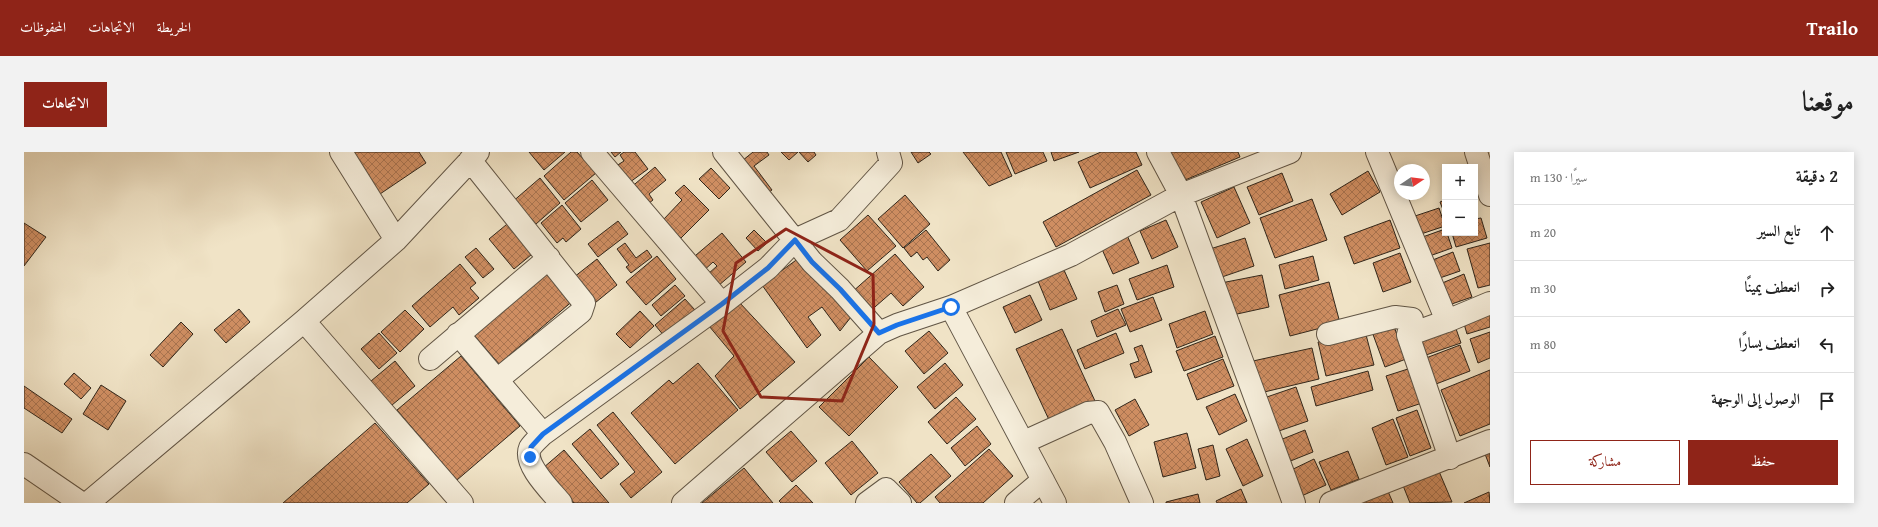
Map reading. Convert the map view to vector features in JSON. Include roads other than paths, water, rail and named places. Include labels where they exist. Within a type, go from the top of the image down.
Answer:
[{"type":"street","points":[[341,152],[396,240]]},
{"type":"street","points":[[592,152],[722,304]]},
{"type":"street","points":[[724,152],[812,262],[840,289],[879,333]]},
{"type":"street","points":[[561,503],[532,468],[531,447],[543,434],[722,304],[768,268],[795,240],[839,220],[891,163],[888,152]]},
{"type":"street","points":[[1158,152],[1181,195],[1294,503]]},
{"type":"street","points":[[683,503],[879,333],[897,325],[951,307],[1071,255],[1181,195],[1290,152]]},
{"type":"street","points":[[1377,152],[1446,321]]},
{"type":"street","points":[[1476,152],[1490,195]]},
{"type":"street","points":[[88,503],[304,321],[396,240],[474,156],[548,258],[581,297],[584,306],[581,312],[496,380]]},
{"type":"street","points":[[430,359],[548,258]]},
{"type":"street","points":[[1408,335],[1490,303]]},
{"type":"street","points":[[951,307],[1024,442],[1055,503]]},
{"type":"street","points":[[1328,334],[1395,317],[1412,319],[1408,335],[1450,458]]},
{"type":"street","points":[[304,321],[462,503]]},
{"type":"street","points":[[458,334],[543,434]]},
{"type":"street","points":[[1024,442],[1088,413],[1098,412],[1115,442],[1142,503]]},
{"type":"street","points":[[1331,503],[1450,458],[1490,441]]},
{"type":"street","points":[[24,464],[81,503]]},
{"type":"street","points":[[1016,503],[1043,480]]},
{"type":"street","points":[[867,503],[886,489],[900,503]]}]
